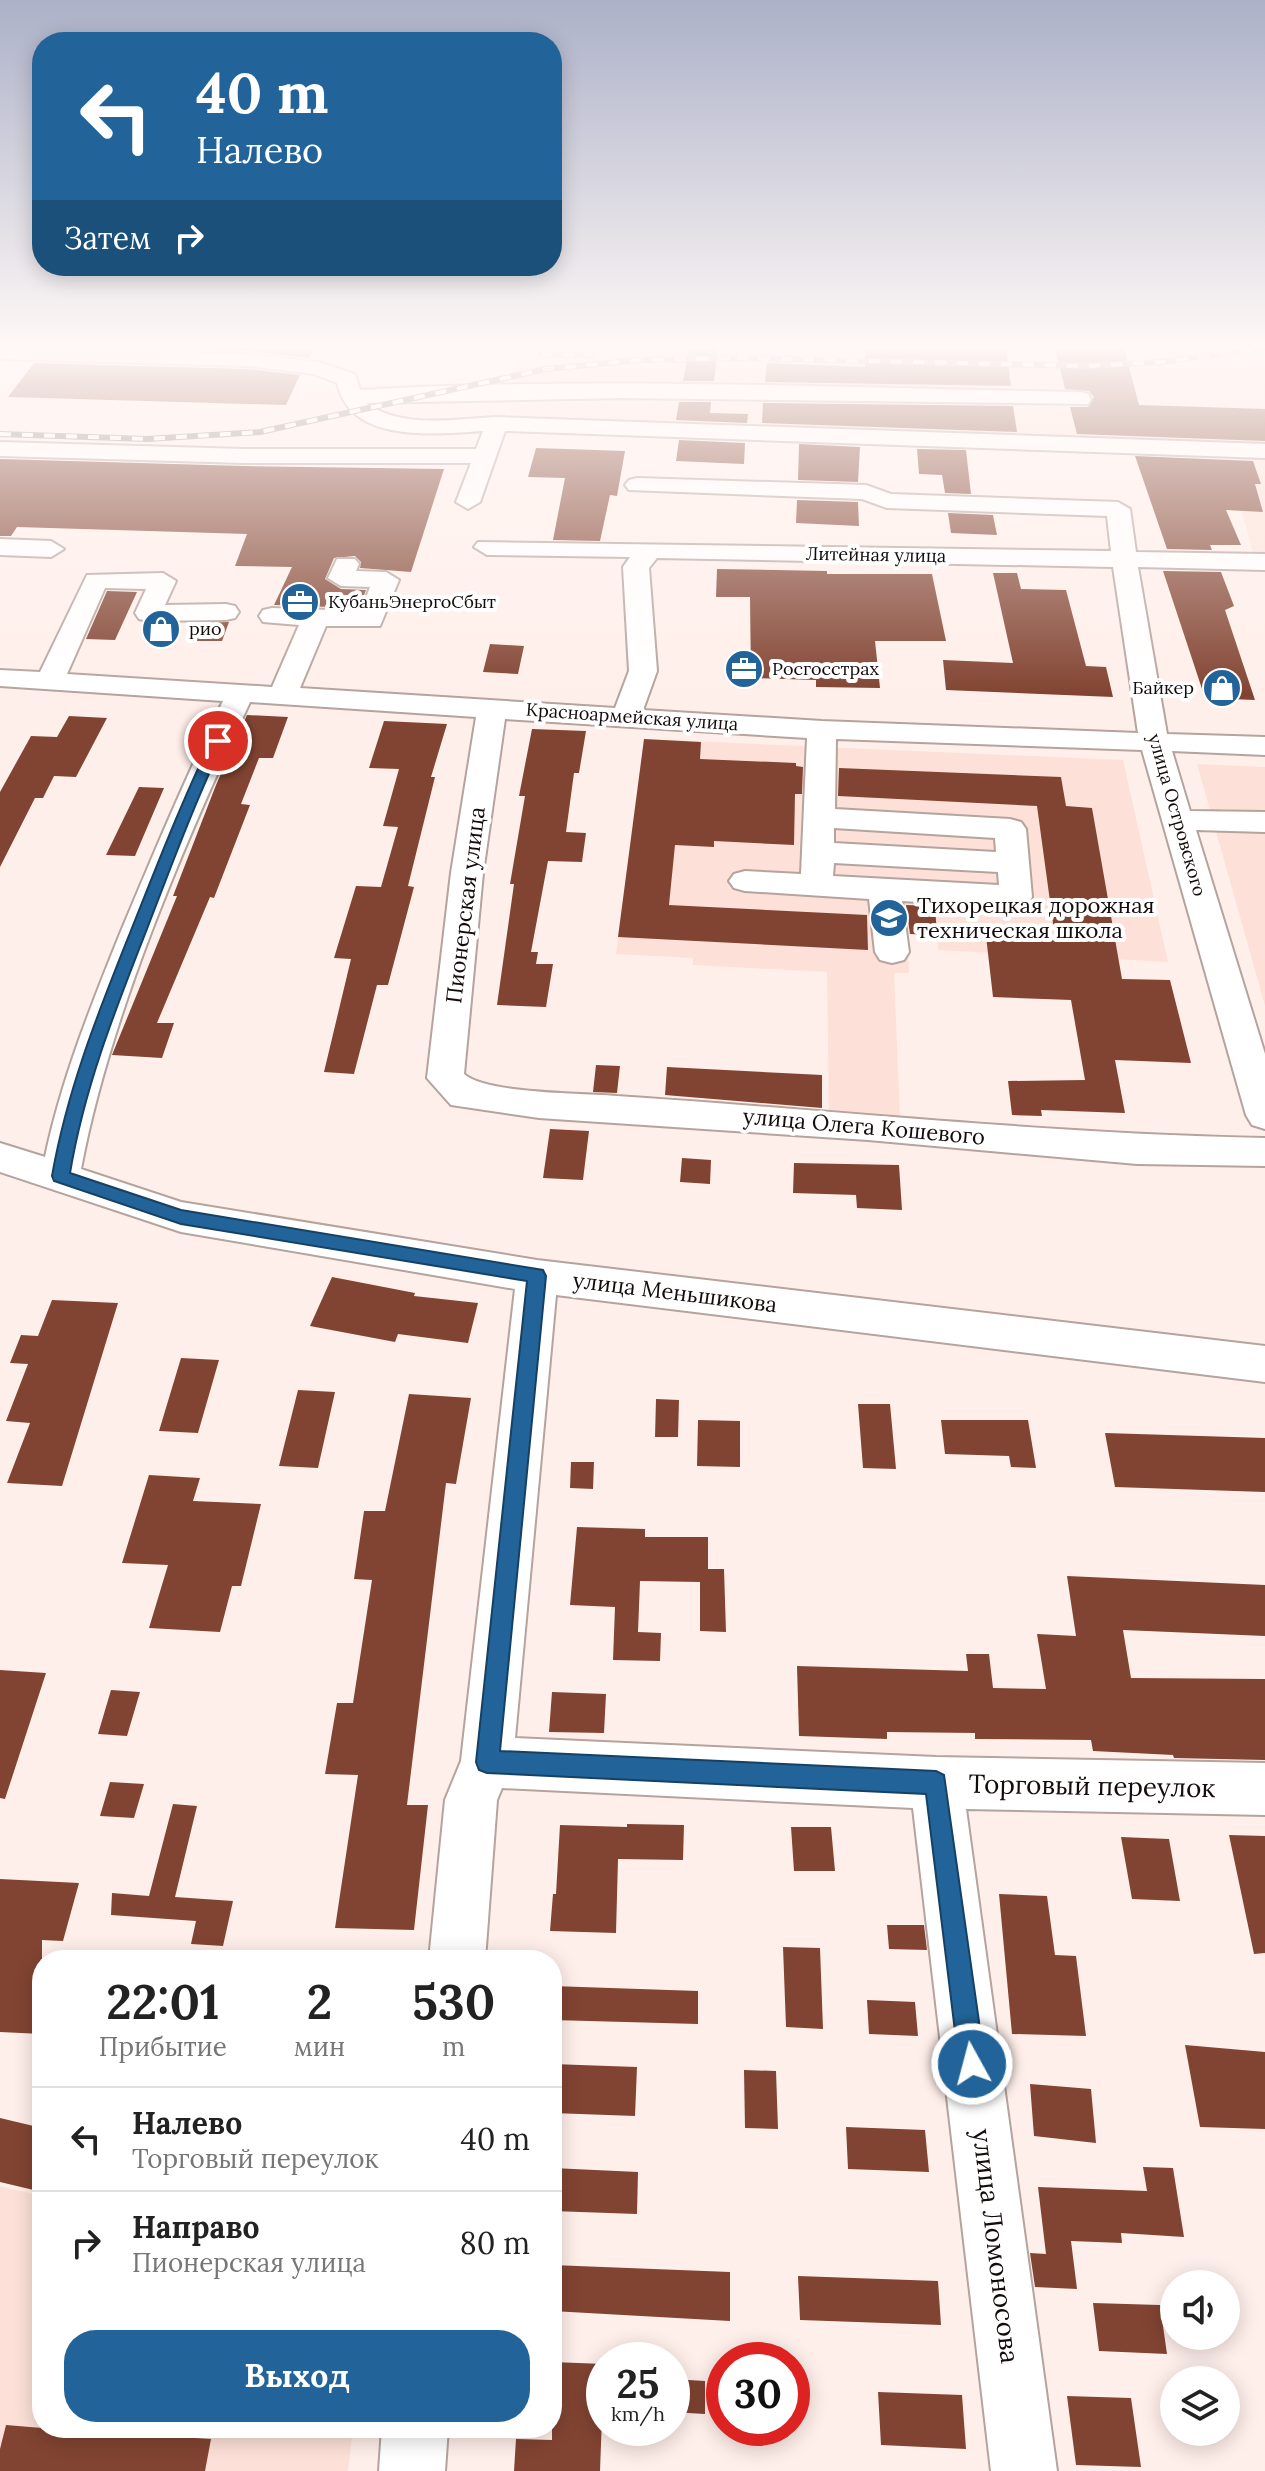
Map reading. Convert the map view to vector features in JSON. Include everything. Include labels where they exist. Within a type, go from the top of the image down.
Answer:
[{"type":"street","points":[[468,502],[482,463]]},
{"type":"street","name":"улица Островского","points":[[637,485],[866,492],[887,501],[1118,509],[1154,740],[1265,1115]]},
{"type":"street","points":[[0,547],[51,549]]},
{"type":"street","name":"Литейная улица","points":[[487,547],[1265,562]]},
{"type":"street","points":[[627,716],[643,671],[636,567],[649,551]]},
{"type":"street","points":[[272,616],[371,620],[386,580],[341,578],[346,564]]},
{"type":"street","points":[[50,680],[96,580],[163,581],[148,613],[226,612]]},
{"type":"street","points":[[283,695],[316,617]]},
{"type":"street","name":"Красноармейская улица","points":[[2,681],[50,680],[822,730],[1265,746]]},
{"type":"street","points":[[60,1176],[71,1116],[90,1054],[194,790],[241,692]]},
{"type":"street","name":"Пионерская улица","points":[[464,1095],[445,1078],[467,873],[492,707]]},
{"type":"street","points":[[817,885],[822,730]]},
{"type":"street","points":[[745,881],[1016,897],[1010,829],[819,818]]},
{"type":"street","points":[[1179,820],[1265,822]]},
{"type":"street","points":[[818,852],[1013,863]]},
{"type":"street","points":[[884,889],[892,952]]},
{"type":"street","name":"улица Олега Кошевого","points":[[464,1095],[539,1104],[868,1126],[1137,1150],[1265,1152]]},
{"type":"street","name":"улица Меньшикова","points":[[0,1157],[181,1217],[537,1276],[1265,1364]]},
{"type":"street","points":[[458,1950],[471,1800],[487,1762],[537,1276]]},
{"type":"street","name":"Торговый переулок","points":[[487,1762],[936,1783],[1265,1789]]},
{"type":"street","name":"улица Ломоносова","points":[[936,1783],[1024,2471]]},
{"type":"street","points":[[412,2471],[414,2438]]},
{"type":"shaded area","points":[[1228,463],[1265,463],[1265,556],[1254,556]]},
{"type":"shaded area","name":"Тихорецкая дорожная техническая школа","points":[[644,739],[1123,760],[1168,962],[938,950],[937,935],[907,934],[909,973],[894,973],[900,1118],[829,1114],[827,972],[693,965],[693,958],[616,954]]},
{"type":"shaded area","points":[[1197,764],[1265,767],[1265,1006]]},
{"type":"shaded area","points":[[0,2186],[32,2194],[32,2438],[352,2438],[348,2471],[0,2471]]},
{"type":"building","points":[[0,463],[444,469],[411,572],[360,568],[361,562],[355,556],[334,558],[325,579],[341,589],[366,590],[359,608],[274,605],[292,567],[235,566],[247,534],[17,527],[11,536],[0,536]]},
{"type":"building","points":[[532,463],[623,463],[617,496],[610,495],[600,541],[553,540],[565,478],[528,477]]},
{"type":"building","points":[[798,463],[859,463],[858,482],[798,480]]},
{"type":"building","points":[[918,463],[968,463],[971,494],[945,493],[942,475],[919,474]]},
{"type":"building","points":[[1138,463],[1254,463],[1261,484],[1255,484],[1263,512],[1226,510],[1241,545],[1210,545],[1212,550],[1167,549]]},
{"type":"building","points":[[797,500],[858,502],[859,526],[796,523]]},
{"type":"building","points":[[948,513],[993,515],[997,535],[951,533]]},
{"type":"building","points":[[717,569],[827,571],[827,574],[932,574],[946,641],[875,641],[880,688],[816,687],[816,680],[751,678],[750,597],[716,597]]},
{"type":"building","points":[[1163,571],[1221,572],[1234,606],[1225,610],[1255,700],[1205,698]]},
{"type":"building","points":[[993,573],[1017,573],[1021,589],[1066,590],[1086,666],[1106,667],[1113,697],[946,690],[943,660],[1013,663]]},
{"type":"building","points":[[107,591],[137,592],[115,640],[86,639]]},
{"type":"building","points":[[229,622],[222,641],[190,641],[197,623]]},
{"type":"building","points":[[490,644],[524,646],[518,674],[483,672]]},
{"type":"building","points":[[247,715],[288,717],[273,758],[259,758],[241,804],[250,805],[214,898],[210,897],[157,1023],[174,1023],[162,1058],[112,1055],[177,896],[173,896],[216,785]]},
{"type":"building","points":[[69,716],[107,718],[76,777],[54,776],[43,798],[35,798],[0,867],[0,792],[31,736],[57,737]]},
{"type":"building","points":[[384,721],[447,724],[431,777],[435,777],[408,886],[414,887],[388,985],[377,985],[354,1074],[324,1072],[351,959],[334,958],[356,886],[381,887],[398,827],[383,826],[399,769],[369,768]]},
{"type":"building","points":[[532,729],[586,731],[579,773],[574,773],[566,832],[586,833],[582,862],[548,861],[531,952],[538,952],[536,964],[553,964],[546,1007],[497,1005],[514,884],[510,884],[525,796],[519,796]]},
{"type":"building","points":[[644,739],[701,742],[700,759],[796,763],[796,766],[803,767],[802,794],[795,794],[794,845],[714,841],[714,847],[675,845],[669,905],[867,915],[868,950],[618,937]]},
{"type":"building","points":[[839,768],[1061,777],[1066,806],[1092,808],[1122,979],[1170,980],[1191,1063],[1115,1060],[1125,1113],[1041,1110],[1042,1116],[1012,1115],[1008,1081],[1085,1080],[1071,1000],[993,997],[986,936],[1055,938],[1037,806],[838,796]]},
{"type":"building","points":[[139,787],[164,788],[135,856],[106,855]]},
{"type":"building","points":[[906,905],[935,906],[937,935],[910,934]]},
{"type":"building","points":[[596,1065],[620,1066],[617,1093],[593,1092]]},
{"type":"building","points":[[667,1067],[822,1075],[822,1108],[665,1095]]},
{"type":"building","points":[[550,1129],[589,1131],[583,1180],[543,1178]]},
{"type":"building","points":[[682,1158],[711,1160],[710,1184],[680,1182]]},
{"type":"building","points":[[794,1163],[899,1165],[902,1210],[857,1208],[856,1195],[793,1193]]},
{"type":"building","points":[[332,1277],[415,1293],[414,1296],[478,1303],[468,1343],[398,1334],[395,1342],[310,1326]]},
{"type":"building","points":[[52,1300],[118,1303],[62,1486],[7,1483],[30,1423],[6,1421],[28,1364],[10,1363],[21,1335],[38,1336]]},
{"type":"building","points":[[181,1358],[219,1360],[198,1433],[159,1431]]},
{"type":"building","points":[[298,1390],[335,1392],[318,1468],[279,1466]]},
{"type":"building","points":[[409,1394],[471,1398],[456,1484],[446,1483],[407,1805],[428,1805],[414,1930],[335,1928],[358,1775],[325,1774],[337,1703],[353,1703],[372,1580],[354,1579],[364,1511],[385,1511]]},
{"type":"building","points":[[656,1399],[679,1400],[678,1437],[655,1437]]},
{"type":"building","points":[[858,1404],[890,1404],[896,1469],[863,1468]]},
{"type":"building","points":[[698,1420],[740,1421],[740,1467],[697,1466]]},
{"type":"building","points":[[941,1420],[1028,1420],[1036,1468],[1011,1467],[1009,1456],[945,1454]]},
{"type":"building","points":[[1105,1433],[1265,1438],[1265,1492],[1115,1487]]},
{"type":"building","points":[[571,1462],[594,1462],[593,1489],[570,1488]]},
{"type":"building","points":[[149,1475],[200,1478],[193,1501],[261,1504],[241,1586],[232,1586],[220,1632],[149,1628],[168,1565],[122,1563]]},
{"type":"building","points":[[577,1527],[645,1529],[645,1537],[708,1537],[708,1569],[724,1569],[726,1632],[700,1631],[700,1582],[640,1581],[638,1632],[661,1633],[660,1661],[613,1660],[615,1607],[570,1605]]},
{"type":"building","points":[[1067,1576],[1265,1585],[1265,1636],[1123,1630],[1131,1678],[1265,1679],[1265,1760],[1174,1758],[1173,1755],[1093,1751],[1091,1740],[975,1739],[975,1733],[887,1732],[887,1739],[799,1736],[797,1666],[968,1671],[966,1654],[989,1654],[993,1688],[1046,1689],[1037,1634],[1076,1636]]},
{"type":"building","points":[[0,1670],[46,1673],[5,1799],[0,1798]]},
{"type":"building","points":[[111,1690],[140,1692],[127,1736],[98,1734]]},
{"type":"building","points":[[552,1692],[606,1694],[604,1733],[549,1732]]},
{"type":"building","points":[[110,1782],[144,1784],[134,1818],[100,1816]]},
{"type":"building","points":[[173,1804],[197,1806],[175,1897],[233,1901],[223,1946],[191,1944],[196,1921],[111,1915],[112,1893],[149,1896]]},
{"type":"building","points":[[627,1824],[684,1825],[683,1860],[618,1859],[616,1933],[550,1931],[553,1894],[556,1894],[560,1825],[627,1827]]},
{"type":"building","points":[[791,1827],[831,1827],[835,1871],[794,1871]]},
{"type":"building","points":[[1229,1835],[1265,1836],[1265,1953],[1254,1954]]},
{"type":"building","points":[[1121,1837],[1169,1839],[1180,1901],[1132,1899]]},
{"type":"building","points":[[0,1879],[79,1883],[63,1941],[42,1940],[42,1950],[32,1950],[32,2034],[0,2032]]},
{"type":"building","points":[[999,1894],[1047,1896],[1055,1955],[1076,1956],[1086,2036],[1012,2034]]},
{"type":"building","points":[[887,1925],[924,1925],[927,1950],[889,1949]]},
{"type":"building","points":[[783,1947],[820,1948],[823,2029],[786,2027]]},
{"type":"building","points":[[562,1986],[698,1991],[698,2024],[562,2020]]},
{"type":"building","points":[[867,2000],[915,2002],[918,2036],[869,2034]]},
{"type":"building","points":[[1185,2045],[1265,2052],[1265,2129],[1200,2127]]},
{"type":"building","points":[[562,2064],[637,2067],[635,2116],[562,2113]]},
{"type":"building","points":[[744,2070],[776,2071],[778,2129],[745,2128]]},
{"type":"building","points":[[1030,2084],[1091,2089],[1096,2143],[1034,2136]]},
{"type":"building","points":[[0,2118],[32,2126],[32,2190],[0,2182]]},
{"type":"building","points":[[846,2127],[925,2130],[929,2172],[848,2169]]},
{"type":"building","points":[[1143,2167],[1173,2168],[1184,2237],[1121,2233],[1122,2243],[1071,2241],[1077,2289],[1035,2287],[1030,2253],[1046,2254],[1038,2187],[1147,2191]]},
{"type":"building","points":[[562,2168],[638,2172],[637,2214],[562,2211]]},
{"type":"building","points":[[562,2265],[730,2272],[730,2321],[562,2312]]},
{"type":"building","points":[[798,2276],[938,2281],[941,2325],[800,2320]]},
{"type":"building","points":[[1093,2303],[1160,2305],[1160,2350],[1166,2350],[1167,2354],[1099,2351]]},
{"type":"building","points":[[562,2362],[586,2363],[586,2446],[601,2446],[600,2471],[514,2471],[516,2439],[562,2438]]},
{"type":"building","points":[[690,2380],[705,2381],[705,2414],[690,2413]]},
{"type":"building","points":[[878,2392],[962,2395],[966,2449],[881,2445]]},
{"type":"building","points":[[1067,2396],[1131,2398],[1141,2467],[1076,2465]]},
{"type":"building","points":[[6,2425],[32,2427],[32,2438],[211,2439],[205,2471],[0,2471],[0,2449]]},
{"type":"place","name":"КубаньЭнергоСбыт","points":[[300,602]]},
{"type":"place","name":"рио","points":[[161,629]]},
{"type":"place","name":"Росгосстрах","points":[[744,669]]},
{"type":"place","name":"Байкер","points":[[1222,688]]},
{"type":"place","name":"Тихорецкая дорожная техническая школа","points":[[889,918]]},
{"type":"route","points":[[218,741],[194,790],[90,1054],[71,1116],[60,1176],[181,1217],[537,1276],[487,1762],[936,1783],[972,2064]]}]
